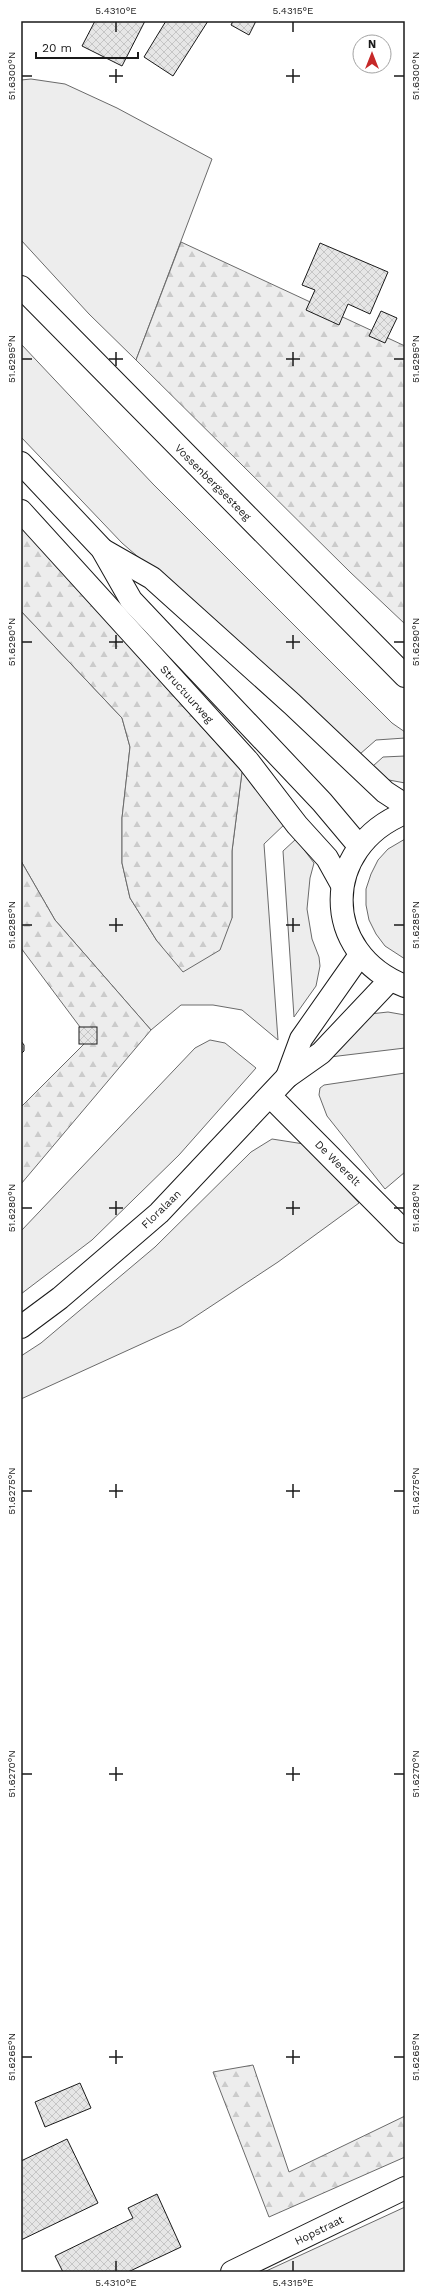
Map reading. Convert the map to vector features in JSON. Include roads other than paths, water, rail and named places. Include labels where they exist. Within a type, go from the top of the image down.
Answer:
[{"type":"main road","name":"Vossenbergsesteeg","points":[[21,287],[405,676]]},
{"type":"main road","points":[[21,463],[102,549],[131,600],[322,802],[359,846]]},
{"type":"main road","name":"Structuurweg","points":[[21,511],[248,761],[297,825],[327,858],[342,885]]},
{"type":"main road","points":[[102,549],[152,578],[292,704],[385,792],[405,805]]},
{"type":"main road","points":[[398,983],[374,969],[360,955],[350,938],[344,920],[342,885],[351,858],[367,836],[388,820],[405,813]]},
{"type":"main road","name":"Floralaan","points":[[287,1077],[301,1039],[360,955]]},
{"type":"main road","name":"Floralaan","points":[[21,1327],[60,1298],[159,1214],[287,1077],[321,1053],[398,983]]},
{"type":"main road","name":"De Weerelt","points":[[270,1096],[405,1232]]},
{"type":"main road","name":"Hopstraat","points":[[232,2272],[405,2188]]}]
